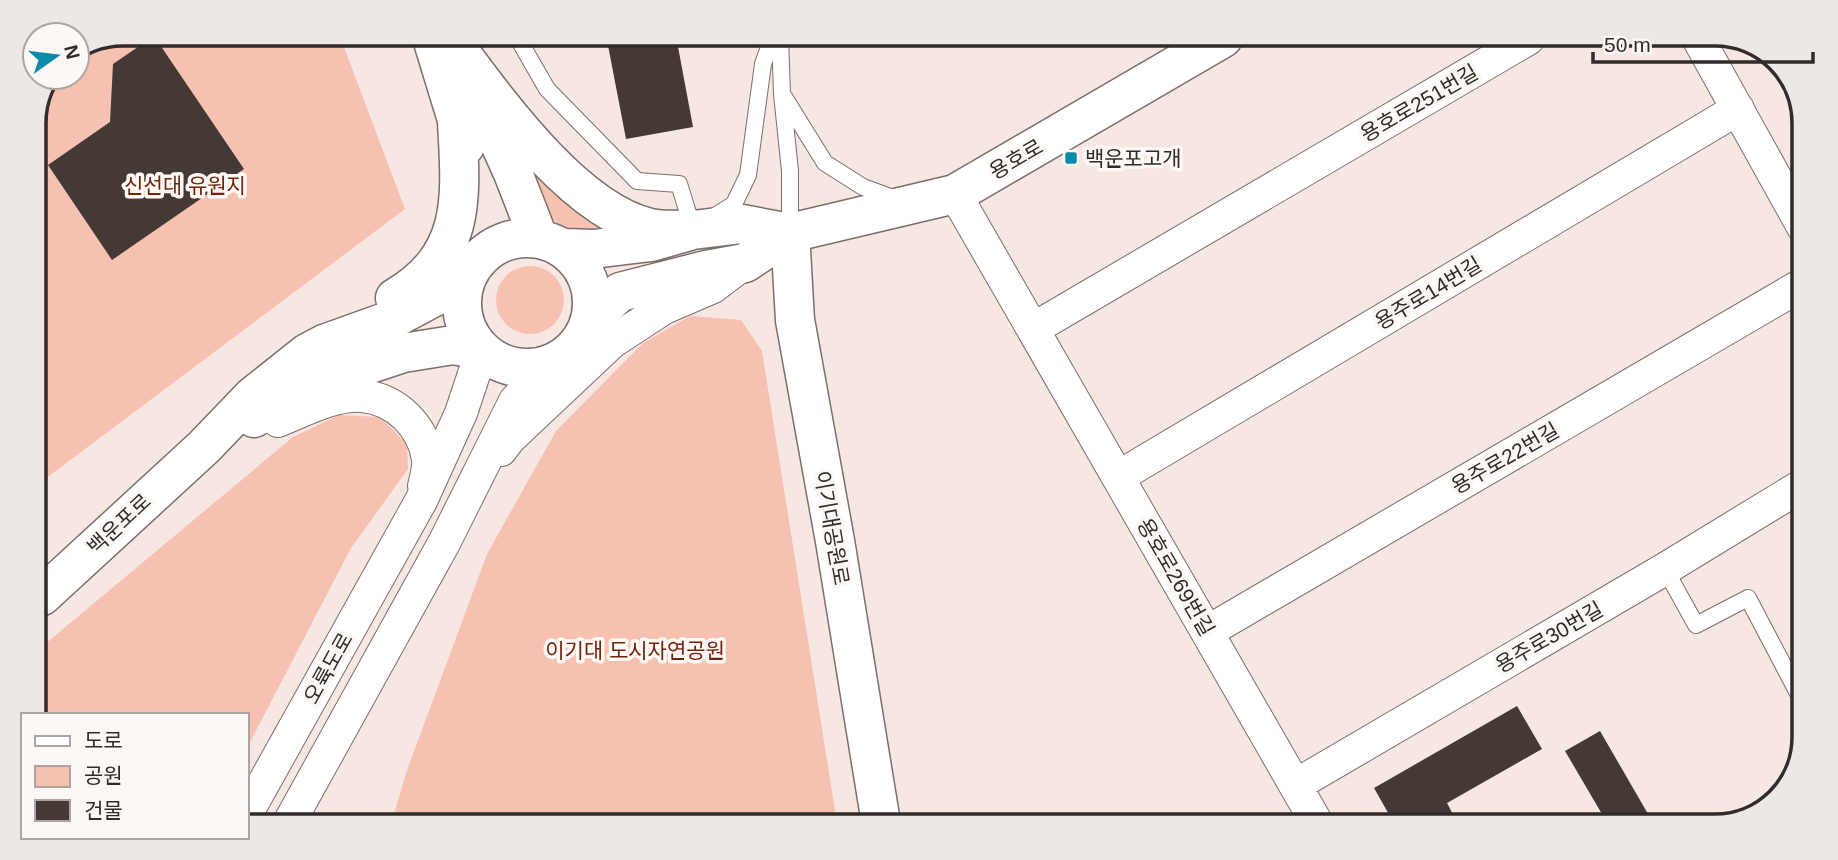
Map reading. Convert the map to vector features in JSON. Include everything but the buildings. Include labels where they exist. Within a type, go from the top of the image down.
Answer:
[{"type":"main road","points":[[204,447],[253,396],[307,353],[406,291],[432,270],[448,247],[460,192],[457,122],[447,46]]},
{"type":"main road","points":[[450,46],[551,243],[581,264],[591,284],[593,307],[577,342]]},
{"type":"main road","points":[[452,46],[528,139],[577,188],[620,217],[651,228],[693,230]]},
{"type":"main road","name":"용호로","points":[[790,233],[955,194],[1209,46]]},
{"type":"main road","points":[[457,122],[479,187],[473,266],[462,293],[463,314],[470,334],[482,350],[497,361],[523,368],[550,364],[577,342],[604,307],[620,292],[745,263],[790,233]]},
{"type":"main road","points":[[324,344],[391,320],[451,288],[495,245],[516,237],[593,249],[651,242],[693,230],[742,224],[790,233]]},
{"type":"main road","name":"이기대공원로","points":[[790,233],[795,320],[835,541],[880,814]]},
{"type":"main road","points":[[204,447],[331,377],[427,348],[453,345],[482,350]]},
{"type":"main road","name":"백운포로","points":[[46,592],[204,447]]},
{"type":"street","name":"용호로251번길","points":[[1032,329],[1516,46]]},
{"type":"street","points":[[1702,46],[1792,207]]},
{"type":"street","name":"용주로14번길","points":[[1118,477],[1738,109]]},
{"type":"street","name":"용호로269번길","points":[[955,194],[1312,814]]},
{"type":"street","points":[[461,509],[510,438],[612,342],[664,308],[713,286],[745,263]]},
{"type":"street","name":"용주로22번길","points":[[1207,632],[1792,290]]},
{"type":"street","points":[[461,509],[515,401],[542,371],[577,342]]},
{"type":"street","name":"오륙도로","points":[[248,811],[416,511],[461,413],[482,350]]},
{"type":"street","points":[[204,447],[337,400],[361,396],[386,402],[405,415],[419,432],[428,461],[416,511]]},
{"type":"street","name":"용주로30번길","points":[[1296,785],[1792,491]]},
{"type":"street","name":"오륙도로","points":[[293,814],[461,509]]},
{"type":"lane","points":[[522,46],[547,89],[637,181],[679,184],[693,230],[734,204],[748,175],[763,64],[769,46]]},
{"type":"lane","points":[[780,46],[790,171],[790,233]]},
{"type":"lane","points":[[782,94],[825,163],[863,187],[910,205]]},
{"type":"lane","points":[[1665,569],[1696,625],[1748,598],[1792,682]]},
{"type":"green space","name":"신선대 유원지","points":[[344,46],[405,209],[46,478],[46,117],[51,93],[91,91],[91,52],[107,47]]},
{"type":"green space","points":[[534,172],[605,228],[577,230],[558,223],[541,201]]},
{"type":"green space","points":[[530,266],[543,269],[554,276],[561,287],[564,300],[561,313],[554,324],[543,331],[530,334],[517,331],[506,324],[499,313],[496,300],[499,287],[506,276],[517,269]]},
{"type":"green space","name":"이기대 도시자연공원","points":[[690,316],[741,320],[762,351],[836,814],[394,814],[406,773],[487,554],[556,431],[643,343]]},
{"type":"green space","points":[[339,415],[380,417],[407,444],[408,469],[351,548],[248,746],[248,713],[46,713],[46,643],[293,437]]},
{"type":"place","name":"백운포고개","points":[[1071,158]]}]
